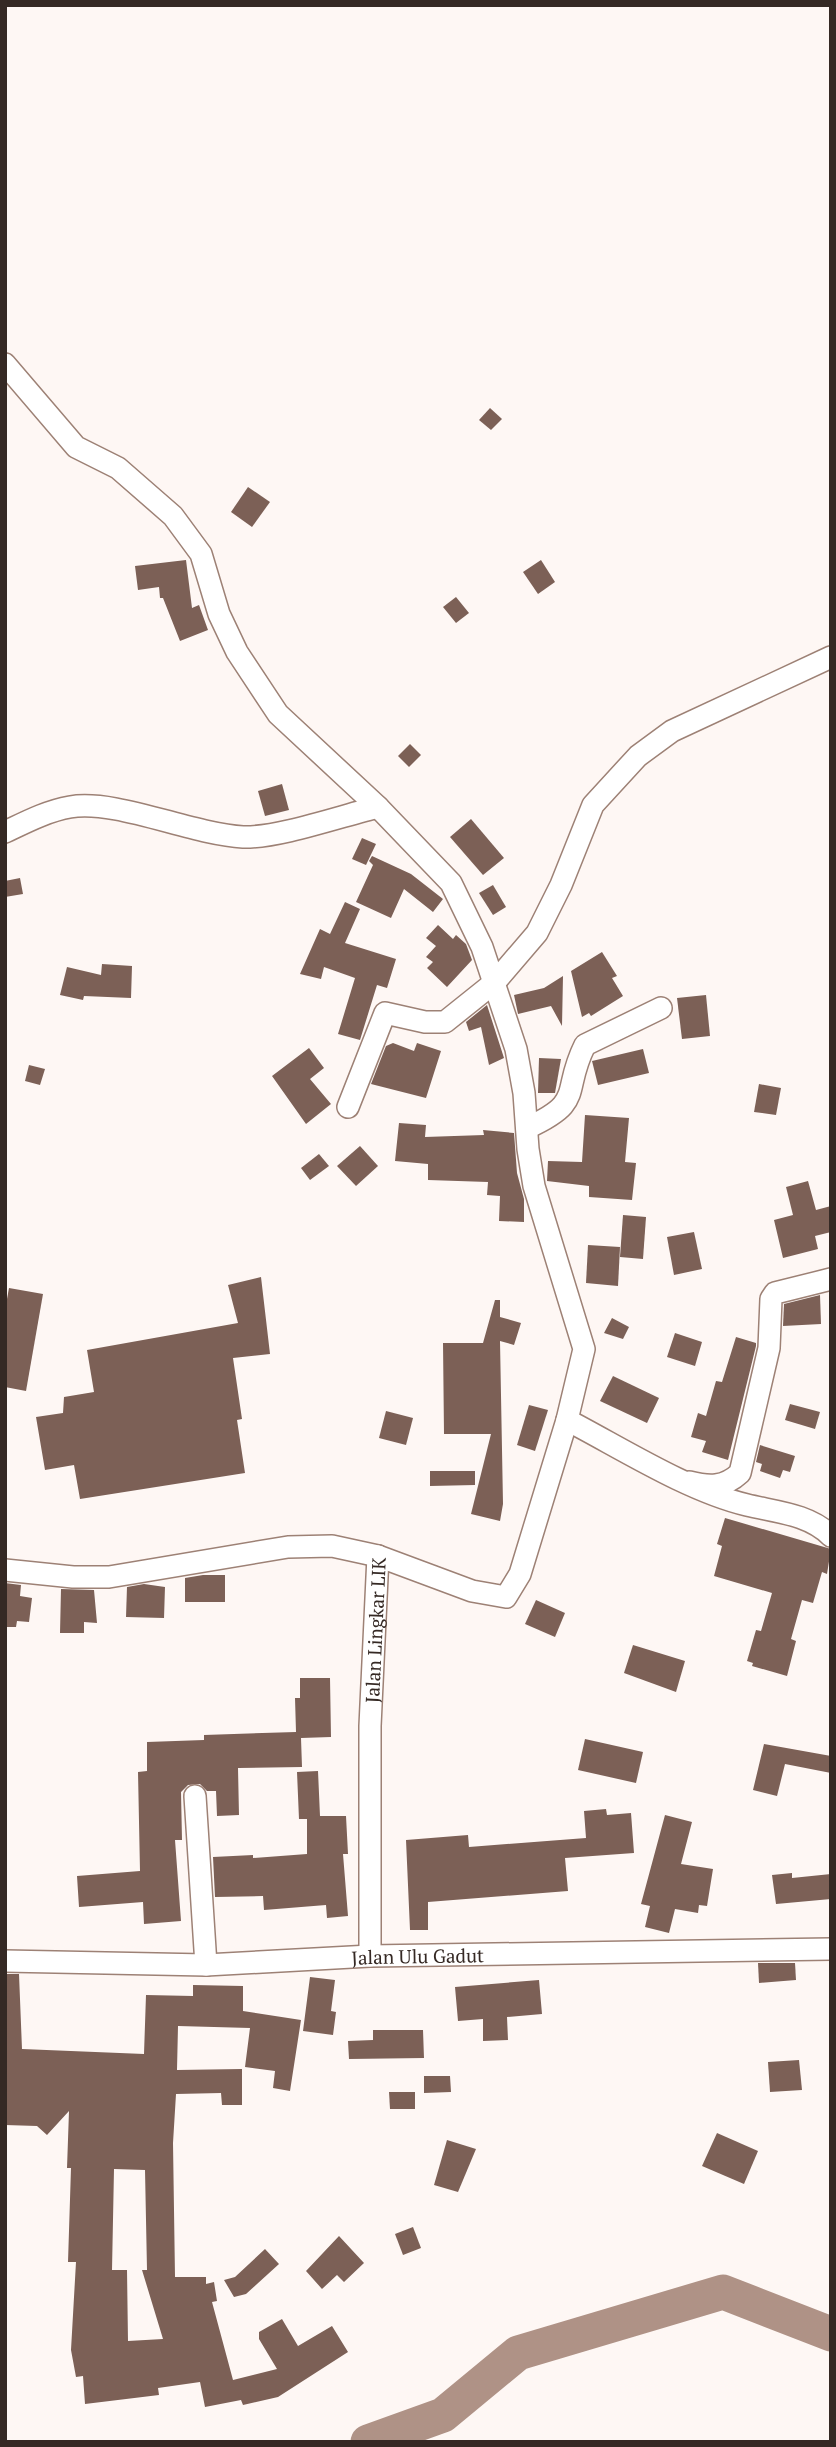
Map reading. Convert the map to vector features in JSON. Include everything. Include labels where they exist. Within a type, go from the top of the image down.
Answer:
[{"type":"street","points":[[5,364],[76,447],[118,468],[173,516],[201,554],[219,614],[231,639],[272,705],[300,736],[378,807],[451,883],[495,982],[516,1049],[534,1186],[583,1340],[583,1359],[567,1420],[520,1574],[506,1597],[472,1591],[378,1556]]},
{"type":"street","points":[[348,1107],[385,1013],[390,1011],[425,1021],[445,1022],[495,982],[537,933],[561,886],[593,804],[638,756],[672,731],[831,657]]},
{"type":"street","points":[[5,832],[43,814],[72,807],[103,807],[213,833],[265,836],[378,807]]},
{"type":"street","points":[[527,1128],[557,1114],[568,1103],[585,1045],[661,1008]]},
{"type":"street","points":[[689,1482],[718,1486],[731,1481],[740,1473],[769,1348],[771,1299],[775,1293],[831,1279]]},
{"type":"street","points":[[567,1420],[726,1499],[806,1519],[821,1526],[831,1536]]},
{"type":"street","name":"Jalan Lingkar LIK","points":[[5,1570],[73,1577],[109,1577],[288,1548],[332,1546],[378,1556],[370,1726],[370,1956]]},
{"type":"street","points":[[195,1796],[206,1965]]},
{"type":"street","name":"Jalan Ulu Gadut","points":[[5,1961],[206,1965],[370,1956],[831,1949]]},
{"type":"building","points":[[490,408],[502,419],[491,430],[479,420]]},
{"type":"building","points":[[248,487],[270,502],[252,527],[231,512]]},
{"type":"building","points":[[186,560],[192,608],[199,605],[208,630],[180,641],[163,598],[160,598],[159,587],[138,590],[135,566]]},
{"type":"building","points":[[541,560],[555,582],[538,594],[523,572]]},
{"type":"building","points":[[456,597],[469,613],[456,623],[443,607]]},
{"type":"building","points":[[410,744],[421,755],[409,767],[398,756]]},
{"type":"building","points":[[282,784],[289,810],[265,816],[258,791]]},
{"type":"building","points":[[471,819],[504,858],[483,875],[450,837]]},
{"type":"building","points":[[362,838],[376,844],[366,865],[352,859]]},
{"type":"building","points":[[372,856],[411,874],[443,899],[433,912],[404,889],[391,918],[356,902],[373,865],[369,861]]},
{"type":"building","points":[[20,878],[23,894],[5,897],[5,881]]},
{"type":"building","points":[[493,885],[506,907],[493,915],[479,893]]},
{"type":"building","points":[[345,902],[360,909],[345,943],[396,959],[387,988],[377,985],[360,1040],[338,1034],[355,978],[324,967],[321,979],[300,974],[320,929],[330,934]]},
{"type":"building","points":[[438,925],[453,939],[456,935],[466,944],[472,960],[447,987],[427,968],[433,962],[426,957],[436,946],[426,938]]},
{"type":"building","points":[[602,952],[617,976],[612,978],[623,996],[591,1016],[589,1013],[582,1017],[571,971]]},
{"type":"building","points":[[102,964],[132,966],[131,998],[84,996],[83,1000],[60,995],[67,967],[101,975]]},
{"type":"building","points":[[563,976],[562,1026],[551,1006],[518,1014],[514,995],[544,988]]},
{"type":"building","points":[[706,995],[710,1036],[682,1039],[677,998]]},
{"type":"building","points":[[487,1005],[504,1058],[489,1065],[481,1027],[469,1031],[466,1022]]},
{"type":"building","points":[[393,1043],[414,1051],[417,1043],[441,1051],[426,1098],[371,1084],[386,1046]]},
{"type":"building","points":[[309,1048],[324,1068],[310,1079],[331,1104],[306,1124],[272,1076]]},
{"type":"building","points":[[643,1049],[649,1073],[598,1085],[592,1061]]},
{"type":"building","points":[[539,1058],[561,1059],[555,1093],[538,1093]]},
{"type":"building","points":[[29,1065],[45,1069],[40,1085],[25,1081]]},
{"type":"building","points":[[759,1084],[781,1088],[776,1115],[754,1112]]},
{"type":"building","points":[[585,1115],[629,1118],[625,1162],[636,1163],[632,1200],[589,1197],[589,1186],[547,1181],[548,1161],[582,1162]]},
{"type":"building","points":[[399,1123],[426,1125],[425,1137],[484,1135],[483,1130],[514,1133],[517,1173],[524,1199],[524,1222],[499,1221],[500,1196],[487,1195],[488,1182],[428,1180],[428,1164],[395,1161]]},
{"type":"building","points":[[360,1146],[378,1166],[356,1186],[337,1166]]},
{"type":"building","points":[[319,1154],[329,1166],[310,1180],[301,1168]]},
{"type":"building","points":[[808,1181],[816,1210],[831,1206],[831,1232],[815,1236],[818,1249],[783,1258],[774,1220],[793,1215],[786,1187]]},
{"type":"building","points":[[623,1215],[646,1217],[643,1259],[620,1257]]},
{"type":"building","points":[[694,1232],[702,1269],[674,1275],[667,1237]]},
{"type":"building","points":[[588,1245],[620,1247],[618,1286],[586,1283]]},
{"type":"building","points":[[261,1277],[270,1354],[233,1358],[242,1419],[237,1420],[245,1473],[80,1499],[74,1465],[45,1470],[36,1417],[63,1413],[64,1397],[94,1392],[87,1350],[238,1323],[228,1285]]},
{"type":"building","points":[[9,1288],[43,1294],[26,1391],[5,1387],[5,1310]]},
{"type":"building","points":[[820,1295],[821,1324],[783,1326],[784,1304]]},
{"type":"building","points":[[495,1300],[500,1300],[500,1317],[521,1323],[514,1345],[500,1341],[503,1504],[500,1521],[471,1514],[491,1434],[444,1434],[443,1343],[483,1343]]},
{"type":"building","points":[[612,1318],[629,1327],[623,1339],[604,1333]]},
{"type":"building","points":[[675,1333],[702,1342],[695,1366],[667,1357]]},
{"type":"building","points":[[736,1337],[756,1343],[756,1346],[728,1460],[702,1452],[706,1441],[691,1437],[698,1413],[706,1416],[716,1381],[722,1382]]},
{"type":"building","points":[[613,1376],[659,1398],[647,1423],[600,1401]]},
{"type":"building","points":[[790,1404],[820,1412],[815,1429],[785,1420]]},
{"type":"building","points":[[529,1405],[548,1410],[535,1451],[517,1445]]},
{"type":"building","points":[[386,1411],[413,1418],[406,1445],[379,1438]]},
{"type":"building","points":[[760,1445],[795,1456],[790,1472],[783,1470],[780,1478],[760,1471],[762,1464],[756,1462]]},
{"type":"building","points":[[430,1471],[475,1471],[475,1485],[430,1486]]},
{"type":"building","points":[[725,1518],[831,1549],[827,1574],[822,1572],[813,1603],[802,1600],[791,1639],[796,1641],[787,1676],[752,1666],[753,1663],[747,1661],[756,1630],[761,1631],[772,1593],[714,1576],[722,1546],[717,1544]]},
{"type":"building","points":[[225,1575],[225,1602],[185,1602],[185,1578]]},
{"type":"building","points":[[5,1583],[21,1585],[20,1596],[32,1598],[29,1622],[17,1621],[16,1627],[5,1627]]},
{"type":"building","points":[[144,1584],[165,1587],[164,1618],[126,1617],[127,1587]]},
{"type":"building","points":[[61,1589],[94,1590],[97,1623],[84,1622],[84,1633],[60,1633]]},
{"type":"building","points":[[536,1600],[565,1613],[555,1637],[525,1624]]},
{"type":"building","points":[[633,1645],[685,1661],[676,1692],[624,1673]]},
{"type":"building","points":[[300,1678],[330,1678],[331,1737],[301,1738],[302,1767],[238,1768],[239,1815],[217,1816],[216,1791],[207,1791],[200,1784],[188,1785],[181,1792],[182,1840],[175,1840],[181,1921],[144,1924],[143,1902],[79,1907],[77,1876],[140,1871],[138,1772],[147,1771],[147,1742],[204,1740],[204,1735],[296,1732],[295,1698],[300,1698]]},
{"type":"building","points":[[585,1739],[643,1752],[636,1783],[578,1770]]},
{"type":"building","points":[[764,1744],[831,1756],[831,1773],[785,1764],[777,1796],[753,1790]]},
{"type":"building","points":[[318,1771],[320,1816],[346,1816],[348,1854],[343,1854],[348,1916],[327,1918],[326,1905],[264,1910],[263,1896],[215,1897],[213,1857],[253,1855],[253,1858],[307,1854],[307,1819],[299,1819],[297,1772]]},
{"type":"building","points":[[606,1809],[607,1815],[631,1813],[634,1853],[565,1858],[568,1891],[428,1902],[428,1930],[410,1930],[406,1840],[468,1835],[469,1847],[586,1838],[584,1811]]},
{"type":"building","points":[[665,1815],[692,1822],[681,1864],[713,1869],[707,1906],[699,1905],[698,1913],[675,1909],[669,1933],[645,1927],[650,1906],[641,1904]]},
{"type":"building","points":[[792,1873],[792,1878],[831,1874],[831,1899],[776,1904],[772,1875]]},
{"type":"building","points":[[758,1963],[795,1963],[796,1980],[759,1983]]},
{"type":"building","points":[[5,1974],[19,1974],[22,2049],[144,2054],[146,1995],[193,1996],[193,1985],[243,1986],[243,2011],[301,2020],[290,2091],[273,2088],[275,2071],[245,2067],[250,2028],[178,2026],[177,2070],[242,2069],[242,2105],[222,2105],[221,2093],[176,2094],[173,2143],[175,2277],[206,2277],[206,2284],[214,2282],[217,2301],[212,2302],[233,2380],[277,2369],[259,2339],[259,2332],[282,2319],[298,2346],[332,2326],[348,2352],[278,2397],[243,2405],[241,2400],[205,2407],[200,2382],[158,2388],[159,2395],[85,2404],[83,2376],[76,2377],[71,2350],[76,2262],[68,2262],[71,2168],[67,2168],[69,2111],[47,2135],[37,2126],[5,2125]],"holes":[[[114,2169],[145,2170],[147,2270],[142,2270],[163,2339],[128,2341],[127,2270],[112,2270]]]},
{"type":"building","points":[[310,1977],[335,1980],[331,2011],[336,2012],[333,2035],[303,2031]]},
{"type":"building","points":[[539,1980],[542,2014],[507,2017],[508,2040],[483,2041],[483,2019],[458,2021],[455,1987]]},
{"type":"building","points":[[373,2030],[423,2030],[424,2058],[349,2059],[348,2041],[373,2040]]},
{"type":"building","points":[[799,2060],[802,2090],[770,2092],[768,2062]]},
{"type":"building","points":[[424,2076],[450,2076],[451,2092],[424,2093]]},
{"type":"building","points":[[389,2092],[415,2092],[415,2109],[390,2109]]},
{"type":"building","points":[[717,2133],[758,2151],[744,2184],[702,2166]]},
{"type":"building","points":[[447,2140],[476,2149],[458,2192],[434,2185]]},
{"type":"building","points":[[413,2227],[421,2248],[403,2255],[395,2234]]},
{"type":"building","points":[[339,2236],[364,2263],[344,2282],[337,2275],[322,2289],[306,2271]]},
{"type":"building","points":[[265,2249],[279,2264],[246,2294],[234,2297],[224,2280],[235,2277]]},
{"type":"waterway","points":[[368,2442],[443,2415],[518,2353],[723,2292],[831,2334]]}]
